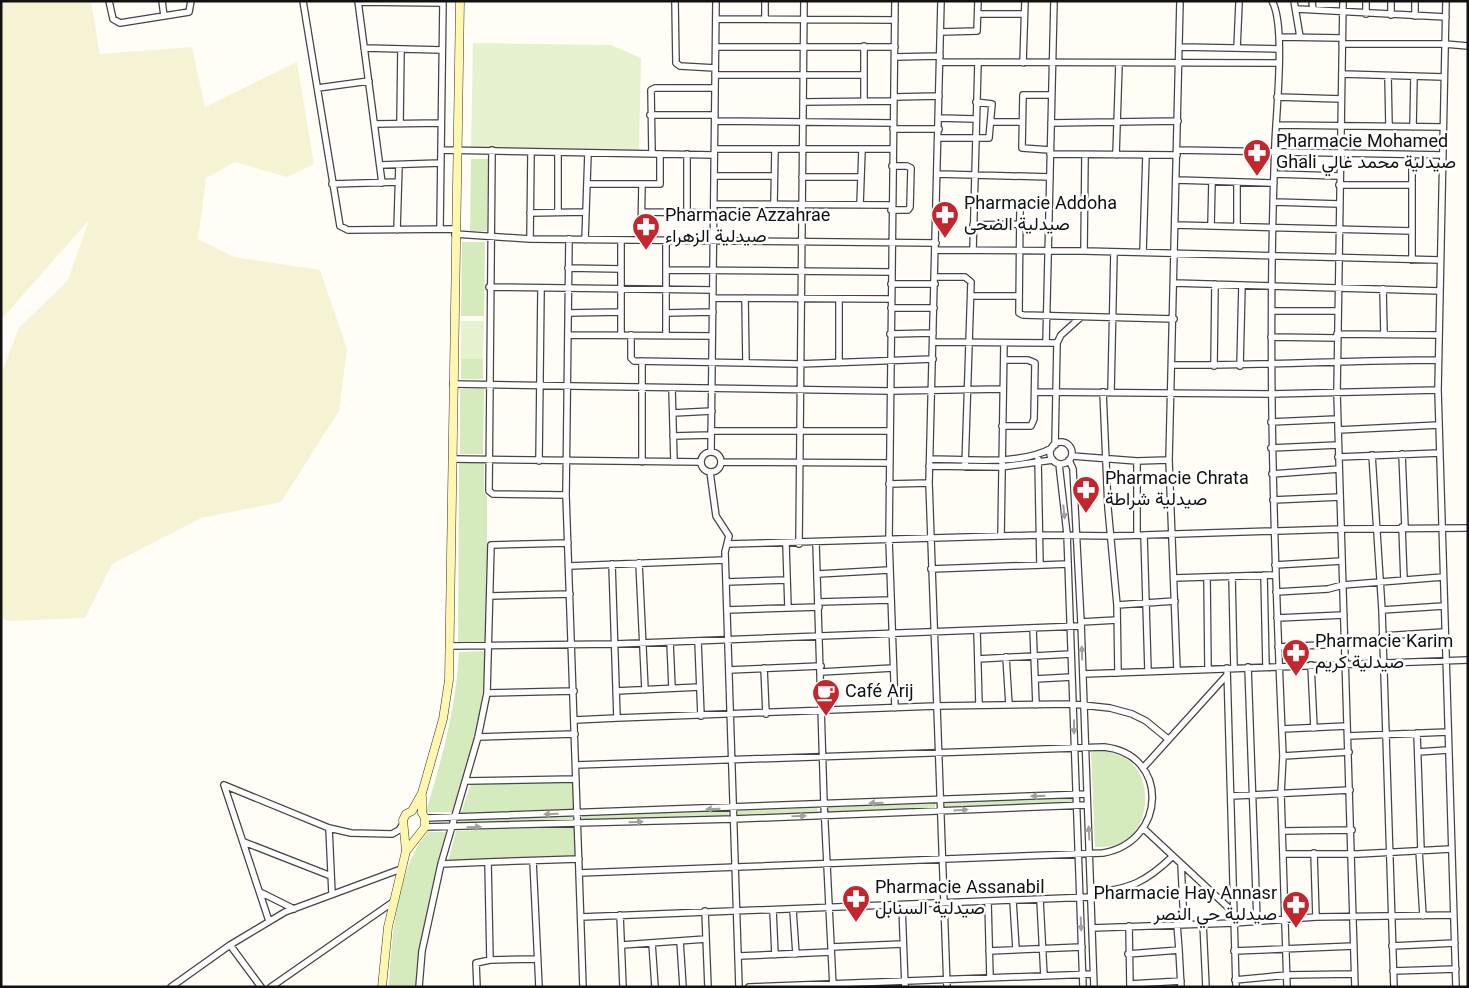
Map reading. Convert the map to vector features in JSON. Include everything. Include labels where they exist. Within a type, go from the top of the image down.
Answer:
[{"type":"main road","points":[[382,987],[386,938],[406,851],[404,827],[406,814],[412,811],[422,793],[443,719],[449,680],[460,1]]},
{"type":"main road","points":[[406,851],[422,830],[422,793]]},
{"type":"main road","points":[[412,811],[423,816]]},
{"type":"main road","points":[[404,827],[414,834],[422,830]]},
{"type":"street","points":[[109,1],[113,19],[117,22],[189,12],[191,1]]},
{"type":"street","points":[[162,1],[164,16]]},
{"type":"street","points":[[303,1],[332,184],[342,228],[397,230],[440,227],[455,232],[530,239],[891,243],[973,250],[1143,252],[1440,260]]},
{"type":"street","points":[[676,1],[676,64],[680,66],[716,68]]},
{"type":"street","points":[[711,452],[716,1]]},
{"type":"street","points":[[766,1],[766,19]]},
{"type":"street","points":[[799,544],[798,431],[804,1]]},
{"type":"street","points":[[895,1],[888,540],[895,708]]},
{"type":"street","points":[[941,1],[929,483],[947,987]]},
{"type":"street","points":[[941,32],[975,32],[977,29],[978,1]]},
{"type":"street","points":[[1022,63],[1024,1]]},
{"type":"street","points":[[1046,344],[1054,1]]},
{"type":"street","points":[[1177,670],[1169,460],[1173,365],[1180,1]]},
{"type":"street","points":[[1272,1],[1277,13],[1279,49],[1274,174],[1270,394],[1283,756],[1281,794],[1284,854],[1284,948],[1287,987]]},
{"type":"street","points":[[1294,1],[1297,9],[1300,37]]},
{"type":"street","points":[[1312,1],[1312,10]]},
{"type":"street","points":[[1343,1],[1337,419],[1353,853],[1355,987]]},
{"type":"street","points":[[1366,1],[1366,14]]},
{"type":"street","points":[[1391,1],[1391,15]]},
{"type":"street","points":[[1415,16],[1416,1]]},
{"type":"street","points":[[1446,1],[1438,390],[1456,987]]},
{"type":"street","points":[[382,183],[358,2],[443,2],[440,227]]},
{"type":"street","points":[[1237,48],[1239,3]]},
{"type":"street","points":[[1297,9],[1446,17]]},
{"type":"street","points":[[978,14],[1024,14]]},
{"type":"street","points":[[716,19],[895,20]]},
{"type":"street","points":[[1279,37],[1468,46]]},
{"type":"street","points":[[864,46],[864,101]]},
{"type":"street","points":[[1180,46],[1279,49]]},
{"type":"street","points":[[716,47],[895,47]]},
{"type":"street","points":[[364,48],[442,50]]},
{"type":"street","points":[[400,124],[401,49]]},
{"type":"street","points":[[895,57],[1052,64],[1278,63]]},
{"type":"street","points":[[973,250],[973,176],[978,62]]},
{"type":"street","points":[[1116,155],[1119,64]]},
{"type":"street","points":[[715,75],[864,74]]},
{"type":"street","points":[[1342,74],[1444,77]]},
{"type":"street","points":[[1388,76],[1389,126]]},
{"type":"street","points":[[1413,126],[1414,76]]},
{"type":"street","points":[[318,88],[369,81]]},
{"type":"street","points":[[652,154],[650,92],[653,88],[715,88]]},
{"type":"street","points":[[1051,95],[1023,95],[1022,148],[1086,155],[1146,156],[1177,152],[1443,155]]},
{"type":"street","points":[[803,102],[864,101],[939,96]]},
{"type":"street","points":[[1277,97],[1341,99]]},
{"type":"street","points":[[938,138],[988,139],[991,122],[991,103],[976,102]]},
{"type":"street","points":[[650,115],[939,129]]},
{"type":"street","points":[[939,118],[975,119]]},
{"type":"street","points":[[1051,122],[1178,121]]},
{"type":"street","points":[[991,122],[1021,122]]},
{"type":"street","points":[[375,124],[441,123]]},
{"type":"street","points":[[1276,125],[1443,127]]},
{"type":"street","points":[[441,150],[492,150],[531,153],[687,154],[775,149],[893,149]]},
{"type":"street","points":[[774,204],[775,149]]},
{"type":"street","points":[[492,150],[489,288],[489,491],[491,494],[566,495]]},
{"type":"street","points":[[860,205],[862,150]]},
{"type":"street","points":[[530,239],[531,153]]},
{"type":"street","points":[[558,153],[558,212]]},
{"type":"street","points":[[585,240],[588,153]]},
{"type":"street","points":[[586,184],[660,184],[660,154]]},
{"type":"street","points":[[687,154],[687,213]]},
{"type":"street","points":[[1084,251],[1086,155]]},
{"type":"street","points":[[1412,155],[1412,260]]},
{"type":"street","points":[[1143,252],[1146,156]]},
{"type":"street","points":[[380,165],[441,163]]},
{"type":"street","points":[[397,230],[399,165]]},
{"type":"street","points":[[714,204],[860,205],[908,210],[910,207],[911,168],[907,166],[892,166]]},
{"type":"street","points":[[938,174],[1050,178]]},
{"type":"street","points":[[1274,174],[1339,176]]},
{"type":"street","points":[[714,176],[774,176]]},
{"type":"street","points":[[802,176],[861,177]]},
{"type":"street","points":[[1176,180],[1274,183]]},
{"type":"street","points":[[1211,226],[1212,181]]},
{"type":"street","points":[[332,184],[398,182]]},
{"type":"street","points":[[1237,182],[1237,226]]},
{"type":"street","points":[[642,184],[642,240]]},
{"type":"street","points":[[1339,185],[1412,185]]},
{"type":"street","points":[[1274,202],[1339,204]]},
{"type":"street","points":[[1049,204],[1021,205],[1018,296],[1018,311],[1020,314],[1174,320]]},
{"type":"street","points":[[530,213],[586,212]]},
{"type":"street","points":[[642,212],[714,213]]},
{"type":"street","points":[[973,225],[1019,224]]},
{"type":"street","points":[[1175,225],[1412,231]]},
{"type":"street","points":[[569,240],[566,495],[583,987]]},
{"type":"street","points":[[621,240],[621,335]]},
{"type":"street","points":[[666,241],[666,335]]},
{"type":"street","points":[[1111,392],[1114,252]]},
{"type":"street","points":[[568,268],[621,269]]},
{"type":"street","points":[[666,270],[891,272]]},
{"type":"street","points":[[935,277],[969,278],[971,282],[966,388],[965,467]]},
{"type":"street","points":[[1174,283],[1440,291]]},
{"type":"street","points":[[891,284],[935,284]]},
{"type":"street","points":[[1214,366],[1215,284]]},
{"type":"street","points":[[1240,366],[1242,285]]},
{"type":"street","points":[[489,288],[541,290],[713,290]]},
{"type":"street","points":[[1383,289],[1384,334]]},
{"type":"street","points":[[539,461],[541,290]]},
{"type":"street","points":[[971,296],[1018,296]]},
{"type":"street","points":[[713,298],[891,299]]},
{"type":"street","points":[[745,298],[746,363]]},
{"type":"street","points":[[839,299],[839,363]]},
{"type":"street","points":[[891,308],[934,308]]},
{"type":"street","points":[[1272,311],[1338,311]]},
{"type":"street","points":[[568,313],[621,312]]},
{"type":"street","points":[[666,313],[713,312]]},
{"type":"street","points":[[1053,460],[1056,343],[1081,317]]},
{"type":"street","points":[[890,334],[934,333]]},
{"type":"street","points":[[1271,337],[1384,334],[1438,335]]},
{"type":"street","points":[[568,335],[712,336]]},
{"type":"street","points":[[631,335],[631,359],[642,361],[799,364],[933,360]]},
{"type":"street","points":[[933,342],[1056,343]]},
{"type":"street","points":[[1001,536],[1004,343]]},
{"type":"street","points":[[1002,426],[1033,425],[1036,366],[1034,362],[1004,360]]},
{"type":"street","points":[[1173,365],[1240,366],[1337,360],[1438,360]]},
{"type":"street","points":[[642,361],[642,462]]},
{"type":"street","points":[[453,384],[712,389],[1003,389]]},
{"type":"street","points":[[672,388],[674,462]]},
{"type":"street","points":[[1035,392],[1270,394],[1438,390]]},
{"type":"street","points":[[1103,392],[1108,508],[1117,605],[1118,672]]},
{"type":"street","points":[[673,413],[712,411]]},
{"type":"street","points":[[1271,422],[1337,419]]},
{"type":"street","points":[[1338,430],[1439,425]]},
{"type":"street","points":[[673,436],[711,433],[890,431]]},
{"type":"street","points":[[930,459],[1002,459],[1038,454],[1064,443],[1069,446],[1073,469],[1081,624],[1094,987]]},
{"type":"street","points":[[1272,448],[1338,445]]},
{"type":"street","points":[[711,452],[717,454],[722,462],[718,470],[710,472],[703,468],[701,462],[703,456],[711,452]]},
{"type":"street","points":[[1338,457],[1440,453]]},
{"type":"street","points":[[1038,454],[1040,565]]},
{"type":"street","points":[[1402,454],[1404,580]]},
{"type":"street","points":[[1372,455],[1382,610],[1388,852],[1394,987]]},
{"type":"street","points":[[452,458],[539,461],[701,462]]},
{"type":"street","points":[[1059,464],[1070,458],[1169,460]]},
{"type":"street","points":[[930,466],[1002,467],[1053,460],[1059,464],[1067,534],[1083,987]]},
{"type":"street","points":[[1137,460],[1137,535]]},
{"type":"street","points":[[722,462],[889,463]]},
{"type":"street","points":[[1272,474],[1339,470]]},
{"type":"street","points":[[710,472],[716,516],[729,536],[725,560],[739,987]]},
{"type":"street","points":[[889,484],[929,483]]},
{"type":"street","points":[[1273,500],[1340,497]]},
{"type":"street","points":[[727,544],[799,544],[1067,534],[1112,536],[1404,527],[1468,528]]},
{"type":"street","points":[[1144,535],[1148,671]]},
{"type":"street","points":[[816,543],[822,669],[824,804],[833,986]]},
{"type":"street","points":[[419,987],[422,951],[441,864],[478,737],[487,693],[492,545],[568,544]]},
{"type":"street","points":[[786,544],[788,608]]},
{"type":"street","points":[[569,566],[725,560]]},
{"type":"street","points":[[1275,565],[1342,561]]},
{"type":"street","points":[[639,563],[645,690]]},
{"type":"street","points":[[612,564],[617,718]]},
{"type":"street","points":[[931,569],[1068,564]]},
{"type":"street","points":[[818,574],[889,570]]},
{"type":"street","points":[[1264,575],[1266,667]]},
{"type":"street","points":[[1174,578],[1276,575]]},
{"type":"street","points":[[1232,576],[1234,668]]},
{"type":"street","points":[[1207,577],[1208,669]]},
{"type":"street","points":[[1276,592],[1328,589],[1343,584],[1443,577]]},
{"type":"street","points":[[726,582],[787,580]]},
{"type":"street","points":[[490,596],[570,594]]},
{"type":"street","points":[[727,610],[788,608],[819,604],[890,600]]},
{"type":"street","points":[[1117,605],[1175,601]]},
{"type":"street","points":[[1382,610],[1444,606]]},
{"type":"street","points":[[1277,618],[1344,615]]},
{"type":"street","points":[[450,646],[615,644],[977,631],[1070,627],[1117,620]]},
{"type":"street","points":[[1033,628],[1036,705]]},
{"type":"street","points":[[977,631],[979,705]]},
{"type":"street","points":[[1382,636],[1444,632]]},
{"type":"street","points":[[698,640],[701,716]]},
{"type":"street","points":[[670,642],[672,688]]},
{"type":"street","points":[[1278,647],[1344,644]]},
{"type":"street","points":[[978,659],[1072,654]]},
{"type":"street","points":[[1006,657],[1009,705]]},
{"type":"street","points":[[1083,674],[1468,660]]},
{"type":"street","points":[[1311,665],[1314,728]]},
{"type":"street","points":[[1248,667],[1257,921]]},
{"type":"street","points":[[729,670],[764,668],[893,668]]},
{"type":"street","points":[[764,668],[766,714]]},
{"type":"street","points":[[1227,668],[1232,911],[1236,987]]},
{"type":"street","points":[[1143,768],[1227,676]]},
{"type":"street","points":[[1035,679],[1072,677]]},
{"type":"street","points":[[616,691],[700,687]]},
{"type":"street","points":[[487,693],[574,691]]},
{"type":"street","points":[[575,720],[822,712],[936,706],[1073,704],[1117,709],[1132,714],[1146,721],[1168,739]]},
{"type":"street","points":[[1282,729],[1348,726]]},
{"type":"street","points":[[1348,736],[1448,732]]},
{"type":"street","points":[[1418,733],[1422,916]]},
{"type":"street","points":[[478,737],[575,734]]},
{"type":"street","points":[[576,765],[1104,747],[1119,750],[1132,757],[1143,768],[1150,783],[1152,799],[1150,815],[1144,829],[1132,842],[1118,849],[1090,854],[579,873]]},
{"type":"street","points":[[1418,752],[1448,750]]},
{"type":"street","points":[[1283,756],[1349,752]]},
{"type":"street","points":[[466,780],[576,779]]},
{"type":"street","points":[[269,921],[261,892],[224,785],[329,828],[362,834],[392,834],[404,827]]},
{"type":"street","points":[[1230,796],[1350,790]]},
{"type":"street","points":[[423,816],[455,817],[733,808],[1087,794]]},
{"type":"street","points":[[422,830],[1087,805]]},
{"type":"street","points":[[329,828],[332,894]]},
{"type":"street","points":[[1144,829],[1232,911]]},
{"type":"street","points":[[1283,831],[1352,830]]},
{"type":"street","points":[[244,842],[331,876]]},
{"type":"street","points":[[1284,854],[1451,849]]},
{"type":"street","points":[[1314,854],[1316,917]]},
{"type":"street","points":[[581,917],[1080,898],[1122,890],[1138,884],[1153,875],[1173,856]]},
{"type":"street","points":[[441,864],[579,859]]},
{"type":"street","points":[[533,860],[539,987]]},
{"type":"street","points":[[488,862],[490,960]]},
{"type":"street","points":[[1129,926],[1130,985],[1181,984],[1179,950],[1181,864]]},
{"type":"street","points":[[171,987],[180,984],[230,945],[294,908],[401,869]]},
{"type":"street","points":[[261,892],[294,908]]},
{"type":"street","points":[[1040,900],[1044,976]]},
{"type":"street","points":[[1013,901],[1016,949]]},
{"type":"street","points":[[271,987],[393,902]]},
{"type":"street","points":[[988,902],[990,978]]},
{"type":"street","points":[[902,906],[905,984]]},
{"type":"street","points":[[773,910],[774,955]]},
{"type":"street","points":[[794,910],[796,954]]},
{"type":"street","points":[[705,911],[708,987]]},
{"type":"street","points":[[1092,928],[1234,923],[1316,917],[1454,915]]},
{"type":"street","points":[[620,916],[623,987]]},
{"type":"street","points":[[1203,923],[1206,987]]},
{"type":"street","points":[[622,945],[706,939]]},
{"type":"street","points":[[680,941],[683,987]]},
{"type":"street","points":[[652,943],[655,987]]},
{"type":"street","points":[[1392,946],[1455,943]]},
{"type":"street","points":[[739,956],[796,954],[903,944]]},
{"type":"street","points":[[230,945],[260,987]]},
{"type":"street","points":[[1234,951],[1354,946]]},
{"type":"street","points":[[989,951],[1082,947]]},
{"type":"street","points":[[1128,954],[1179,950]]},
{"type":"street","points":[[477,987],[476,963],[490,960],[537,959]]},
{"type":"street","points":[[1393,971],[1456,970]]},
{"type":"street","points":[[749,987],[905,984],[947,980],[1093,974]]},
{"type":"street","points":[[1235,980],[1287,975],[1354,974]]},
{"type":"shaded area","points":[[1,1],[91,1],[100,54],[192,47],[205,107],[297,62],[314,164],[287,177],[235,162],[206,178],[198,239],[234,257],[320,270],[347,349],[339,411],[281,502],[201,518],[112,564],[85,618],[9,621],[1,618],[1,374],[19,328],[68,280],[89,220],[1,320]]},
{"type":"green space","points":[[473,43],[611,45],[641,58],[639,151],[471,149]]},
{"type":"green space","points":[[471,159],[488,159],[487,231],[470,231]]},
{"type":"green space","points":[[462,242],[485,242],[484,316],[461,316]]},
{"type":"green space","points":[[461,321],[484,321],[483,359],[461,359]]},
{"type":"green space","points":[[461,359],[483,359],[483,379],[461,379]]},
{"type":"green space","points":[[460,389],[484,389],[483,454],[460,454]]},
{"type":"green space","points":[[459,463],[484,463],[484,492],[487,496],[487,643],[458,643]]},
{"type":"green space","points":[[487,651],[483,692],[475,732],[454,812],[426,812],[443,752],[451,714],[459,652]]},
{"type":"green space","points":[[1103,749],[1125,758],[1136,767],[1141,776],[1145,797],[1142,819],[1131,837],[1123,843],[1114,846],[1095,847],[1091,752]]},
{"type":"green space","points":[[573,781],[574,809],[461,813],[471,784]]},
{"type":"green space","points":[[1076,797],[1077,803],[946,809],[945,802]]},
{"type":"green space","points":[[935,803],[935,809],[827,813],[826,807]]},
{"type":"green space","points":[[817,808],[817,813],[738,816],[738,811]]},
{"type":"green space","points":[[728,811],[729,816],[582,821],[582,815]]},
{"type":"green space","points":[[574,815],[574,822],[457,827],[459,820]]},
{"type":"green space","points":[[574,826],[575,857],[448,862],[456,831]]},
{"type":"green space","points":[[428,832],[447,832],[436,870],[428,909],[417,987],[389,987],[394,927],[403,884],[409,864]]},
{"type":"place","name":"Pharmacie Mohamed Ghali صيدلية محمد غالي","points":[[1257,177]]},
{"type":"place","name":"Pharmacie Addoha صيدلية الضحى","points":[[945,239]]},
{"type":"place","name":"Pharmacie Azzahrae صيدلية الزهراء","points":[[646,251]]},
{"type":"place","name":"Pharmacie Chrata صيدلية شراطة","points":[[1086,514]]},
{"type":"place","name":"Pharmacie Karim صيدلية كريم","points":[[1296,677]]},
{"type":"place","name":"Café Arij","points":[[826,717]]},
{"type":"place","name":"Pharmacie Assanabil صيدلية السنابل","points":[[856,923]]},
{"type":"place","name":"Pharmacie Hay Annasr صيدلية حي النصر","points":[[1296,929]]}]
